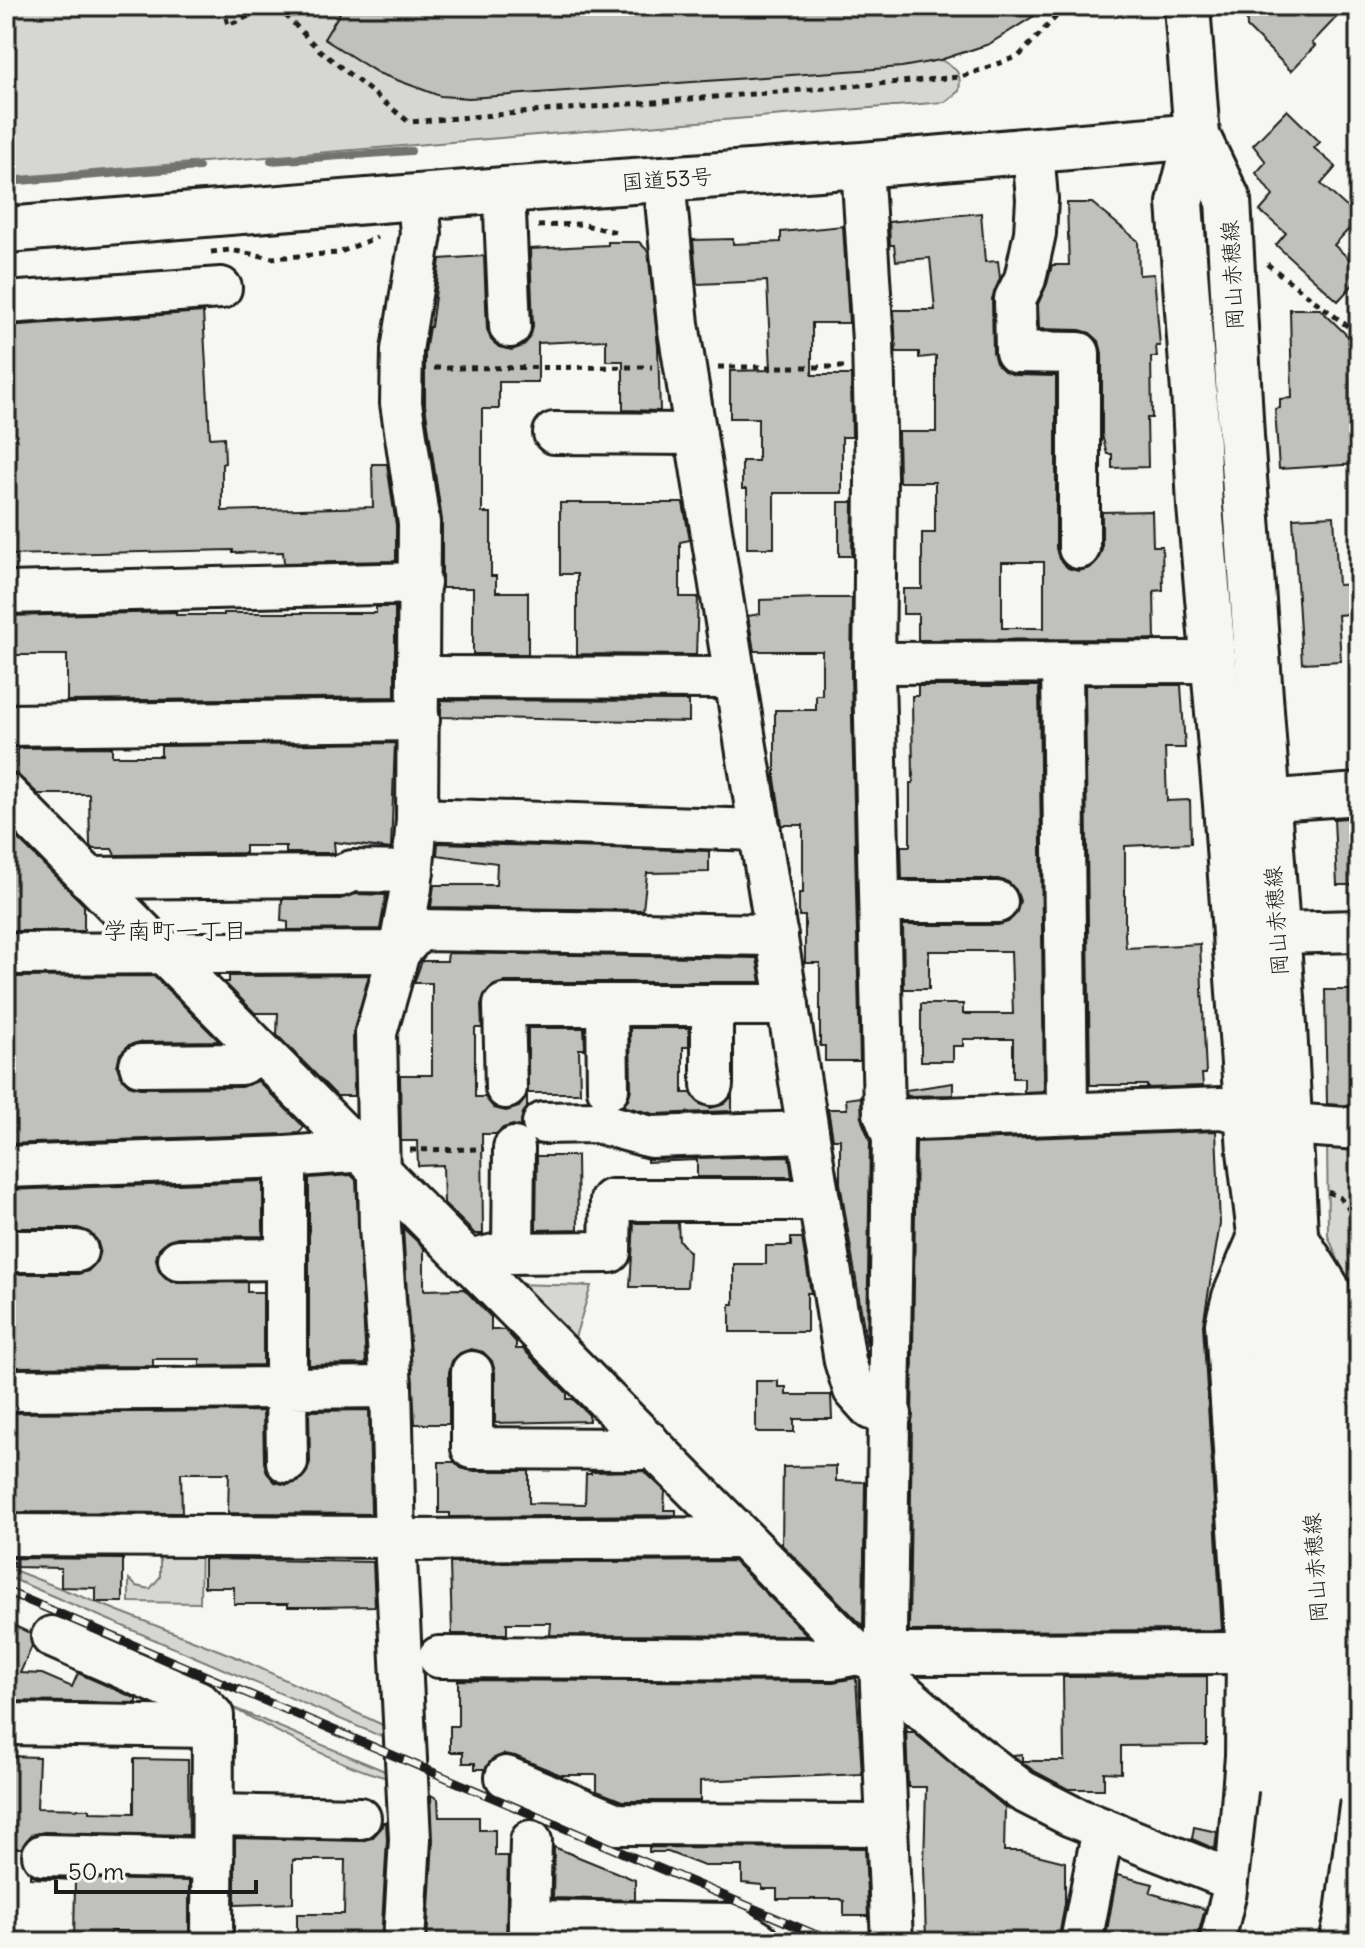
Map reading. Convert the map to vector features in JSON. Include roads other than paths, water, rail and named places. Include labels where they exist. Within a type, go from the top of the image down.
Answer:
[{"type":"main road","points":[[1187,6],[1197,136]]},
{"type":"main road","name":"国道53号","points":[[6,230],[505,209],[664,180],[1197,136]]},
{"type":"main road","name":"岡山赤穂線","points":[[1197,136],[1228,200],[1241,436],[1247,802],[1247,1113],[1277,1233],[1319,1626],[1320,1727],[1328,1792],[1294,1942]]},
{"type":"main road","name":"岡山赤穂線","points":[[1197,136],[1180,203],[1200,506],[1214,662],[1277,933],[1289,1124],[1277,1233]]},
{"type":"main road","name":"岡山赤穂線","points":[[1260,1942],[1270,1901],[1328,1792]]},
{"type":"street","points":[[1033,151],[1037,199],[1035,233],[1025,279],[1015,299],[1016,352],[1079,353],[1079,548]]},
{"type":"street","points":[[862,165],[873,341],[876,478],[874,663],[884,1113],[893,1137],[886,1633],[869,1658],[888,1825],[892,1942]]},
{"type":"street","points":[[664,180],[671,266],[685,367],[845,1361],[854,1390],[871,1409],[891,1414]]},
{"type":"street","points":[[505,209],[510,327]]},
{"type":"street","points":[[404,1942],[410,1839],[400,1538],[380,1227],[372,1158],[376,1033],[399,952],[413,872],[417,819],[419,523],[401,403],[408,303],[419,215]]},
{"type":"street","points":[[6,303],[221,288]]},
{"type":"street","points":[[554,433],[696,434]]},
{"type":"street","points":[[6,593],[420,583]]},
{"type":"street","points":[[1062,662],[1067,1111]]},
{"type":"street","points":[[874,663],[1214,662]]},
{"type":"street","points":[[419,677],[735,678]]},
{"type":"street","points":[[6,725],[419,720]]},
{"type":"street","points":[[6,794],[261,1053],[372,1158],[743,1538],[894,1685],[1022,1791],[1103,1829],[1236,1880],[1345,1929],[1354,1861],[1328,1792]]},
{"type":"street","points":[[1247,802],[1359,794]]},
{"type":"street","points":[[417,819],[760,830]]},
{"type":"street","points":[[88,878],[340,876],[352,871],[413,872]]},
{"type":"street","points":[[880,902],[997,902]]},
{"type":"street","points":[[6,954],[399,952],[419,930],[777,935]]},
{"type":"street","points":[[1277,933],[1359,931]]},
{"type":"street","points":[[506,1088],[504,1005],[788,1005]]},
{"type":"street","points":[[607,1005],[608,1089]]},
{"type":"street","points":[[712,1005],[712,1085]]},
{"type":"street","points":[[140,1065],[241,1064],[261,1053]]},
{"type":"street","points":[[888,1120],[1067,1111],[1222,1108],[1289,1124],[1359,1129]]},
{"type":"street","points":[[513,1253],[528,1136],[596,1122],[651,1137],[808,1132]]},
{"type":"street","points":[[6,1167],[286,1157],[372,1158]]},
{"type":"street","points":[[286,1157],[287,1462]]},
{"type":"street","points":[[470,1261],[502,1253],[610,1252],[611,1200],[819,1200]]},
{"type":"street","points":[[1220,1942],[1236,1880],[1246,1756],[1247,1653],[1226,1324],[1233,1297],[1277,1233]]},
{"type":"street","points":[[6,1251],[77,1251]]},
{"type":"street","points":[[179,1260],[286,1259]]},
{"type":"street","points":[[472,1372],[472,1448],[640,1449],[648,1441]]},
{"type":"street","points":[[6,1390],[391,1387]]},
{"type":"street","points":[[6,1535],[289,1524],[400,1538],[743,1538]]},
{"type":"street","points":[[52,1637],[198,1701],[213,1716],[212,1942]]},
{"type":"street","points":[[439,1657],[833,1659],[903,1654],[1247,1653]]},
{"type":"street","points":[[6,1724],[213,1727]]},
{"type":"street","points":[[506,1777],[617,1824],[888,1825]]},
{"type":"street","points":[[213,1815],[360,1818]]},
{"type":"street","points":[[1081,1942],[1103,1829]]},
{"type":"street","points":[[531,1841],[529,1932],[731,1924],[759,1942]]},
{"type":"street","points":[[43,1855],[213,1859]]},
{"type":"waterway","points":[[271,161],[411,151]]},
{"type":"waterway","points":[[6,182],[199,167]]},
{"type":"railway","points":[[6,1591],[833,1942]]},
{"type":"district","name":"学南町一丁目","points":[[175,931]]}]
